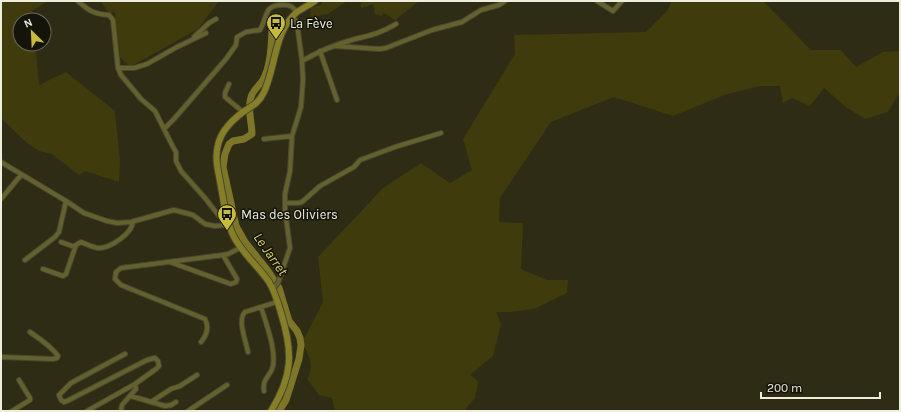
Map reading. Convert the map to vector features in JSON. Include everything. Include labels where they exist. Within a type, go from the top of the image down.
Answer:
[{"type":"main road","points":[[271,411],[278,399],[288,372],[290,358],[289,344],[277,302],[275,286],[268,281],[240,248],[227,225],[218,169],[217,147],[226,128],[260,100],[266,88],[282,34],[288,22],[295,14],[315,1]]},
{"type":"street","points":[[78,1],[86,9],[97,14],[109,15],[114,20],[118,68],[121,76],[141,99],[155,111],[176,152],[176,161],[180,171],[227,225]]},
{"type":"street","points":[[335,46],[379,49],[386,48],[432,30],[462,22],[481,10],[499,5],[505,1]]},
{"type":"street","points":[[597,1],[613,11],[622,1]]},
{"type":"street","points":[[164,129],[226,59],[236,45],[237,37],[246,32],[260,30],[266,12],[275,5],[294,7],[302,60],[303,80],[301,107],[292,136],[290,171],[285,194],[290,248],[275,286]]},
{"type":"street","points":[[189,41],[202,31],[209,23],[216,19]]},
{"type":"street","points":[[302,60],[320,51],[354,39],[381,33],[396,24]]},
{"type":"street","points":[[118,68],[134,68],[147,64],[206,33]]},
{"type":"street","points":[[320,51],[337,100]]},
{"type":"street","points":[[229,84],[225,97],[245,111]]},
{"type":"street","points":[[285,203],[302,202],[320,186],[354,167],[360,160],[395,147],[441,133]]},
{"type":"street","points":[[264,140],[292,136]]},
{"type":"street","points":[[1,162],[84,213],[107,222],[133,222],[174,210],[193,216],[205,224],[215,226],[227,225]]},
{"type":"street","points":[[1,199],[22,175]]},
{"type":"street","points":[[25,260],[55,237],[59,232],[66,201]]},
{"type":"street","points":[[43,269],[63,276],[66,274],[76,245],[81,242],[97,248],[104,248],[130,232],[133,227],[133,222]]},
{"type":"street","points":[[61,242],[75,247]]},
{"type":"street","points":[[201,342],[207,328],[205,319],[121,285],[115,279],[116,272],[121,268],[228,254],[240,248]]},
{"type":"street","points":[[168,262],[228,283],[234,283],[237,279],[222,255]]},
{"type":"street","points":[[248,352],[241,322],[242,316],[245,312],[277,302]]},
{"type":"street","points":[[261,307],[272,346],[273,366],[263,383],[264,391]]},
{"type":"street","points":[[1,357],[53,360],[57,358],[58,356],[52,349],[30,332]]},
{"type":"street","points":[[87,411],[135,384],[159,366],[158,361],[155,358],[147,360],[67,401],[64,402],[61,400],[59,395],[71,383],[125,354]]},
{"type":"street","points":[[151,402],[171,388],[180,386],[197,375]]},
{"type":"street","points":[[12,411],[30,400],[19,380]]},
{"type":"street","points":[[121,411],[122,405],[136,390],[135,384]]},
{"type":"street","points":[[188,411],[227,385]]},
{"type":"street","points":[[131,396],[164,406],[171,405],[176,402]]},
{"type":"shaded area","points":[[1,1],[48,1],[32,12],[12,12],[12,52],[36,52],[39,85],[66,72],[115,111],[120,161],[119,182],[85,171],[79,175],[52,154],[39,151],[28,144],[1,118]]},
{"type":"shaded area","points":[[100,1],[219,1],[198,29],[130,67],[120,57],[115,12],[109,13]]},
{"type":"shaded area","points":[[322,1],[347,1],[328,14],[318,16],[314,19],[310,16],[311,8],[322,4]]},
{"type":"shaded area","points":[[364,1],[419,1],[395,20],[384,13],[381,16],[375,14],[373,4],[362,8],[360,5]]},
{"type":"shaded area","points":[[672,1],[763,1],[811,50],[841,50],[856,67],[883,52],[900,51],[900,92],[888,112],[865,119],[846,107],[824,88],[810,106],[792,98],[783,103],[780,86],[760,86],[727,94],[673,116],[614,97],[551,122],[500,198],[499,222],[523,223],[521,269],[547,280],[568,280],[567,293],[534,309],[496,312],[501,324],[493,356],[470,375],[478,381],[475,398],[464,411],[335,411],[332,398],[319,395],[307,379],[311,369],[311,364],[309,356],[302,343],[323,302],[318,257],[383,188],[421,163],[450,183],[472,170],[463,139],[515,54],[514,35],[646,32],[667,11]]},
{"type":"waterway","name":"Le Jarret","points":[[272,31],[268,68],[263,80],[252,95],[250,102],[252,134],[244,139],[233,141],[229,144],[225,154],[223,167],[236,226],[245,242],[268,271],[279,288],[289,321],[297,331],[300,338],[301,345],[299,359],[286,400],[279,411]]},
{"type":"place","name":"La Fève","points":[[276,40]]},
{"type":"place","name":"Mas des Oliviers","points":[[227,231]]}]
